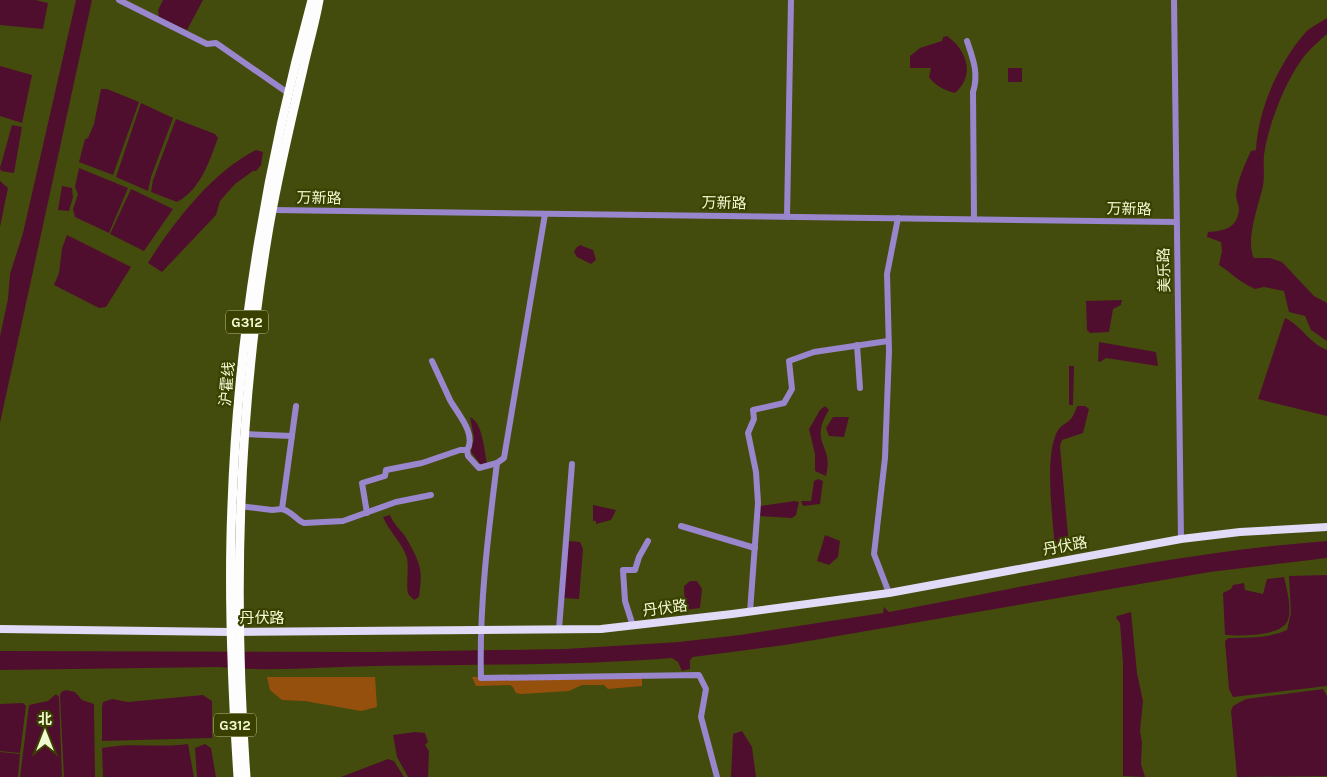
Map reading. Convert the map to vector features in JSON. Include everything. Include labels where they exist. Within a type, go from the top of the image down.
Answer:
[{"type":"highway","name":"沪霍线","points":[[238,777],[234,632],[235,506],[242,371],[260,236],[288,93],[312,0]]},
{"type":"highway","name":"沪霍线","points":[[235,506],[257,302],[272,210],[319,0]]},
{"type":"highway","name":"沪霍线","points":[[236,673],[246,777]]},
{"type":"main road","name":"丹伏路","points":[[0,630],[480,633],[633,626],[750,612],[889,592],[1181,539],[1240,532],[1327,527]]},
{"type":"street","points":[[119,0],[207,44],[216,43],[288,93]]},
{"type":"street","points":[[787,217],[791,0]]},
{"type":"street","name":"美乐路","points":[[1174,0],[1181,539]]},
{"type":"street","points":[[967,41],[976,70],[973,92],[974,219]]},
{"type":"street","name":"万新路","points":[[272,210],[1176,222]]},
{"type":"street","points":[[432,361],[451,402],[462,417],[468,439],[468,456],[480,468],[497,463],[504,458],[546,214]]},
{"type":"street","points":[[889,592],[874,554],[885,458],[888,341],[887,274],[898,218]]},
{"type":"street","points":[[750,612],[758,490],[748,434],[754,419],[753,410],[784,404],[792,389],[789,361],[814,352],[888,341]]},
{"type":"street","points":[[857,345],[860,388]]},
{"type":"street","points":[[282,509],[296,406]]},
{"type":"street","points":[[244,434],[292,436]]},
{"type":"street","points":[[367,513],[362,484],[385,476],[386,470],[422,464],[467,450]]},
{"type":"street","points":[[497,463],[485,559],[480,633],[481,678],[699,675],[706,689],[701,717],[717,777]]},
{"type":"street","points":[[559,629],[572,464]]},
{"type":"street","points":[[235,506],[272,510],[282,509],[294,513],[299,521],[304,522],[343,521],[396,502],[431,495]]},
{"type":"street","points":[[682,526],[754,548]]},
{"type":"street","points":[[633,626],[625,602],[623,570],[635,570],[639,557],[648,541]]},
{"type":"shaded area","points":[[0,0],[35,0],[48,3],[43,29],[0,25]]},
{"type":"shaded area","points":[[76,0],[92,0],[0,423],[0,336],[8,299],[10,274],[23,233]]},
{"type":"shaded area","points":[[163,0],[203,0],[187,30],[159,18],[158,10]]},
{"type":"shaded area","points":[[1327,18],[1327,34],[1307,53],[1292,74],[1274,116],[1266,143],[1264,182],[1251,242],[1254,258],[1270,258],[1282,262],[1314,296],[1327,303],[1327,341],[1311,330],[1305,316],[1289,312],[1284,291],[1264,287],[1255,289],[1240,281],[1219,265],[1222,251],[1221,242],[1207,237],[1208,232],[1228,228],[1238,216],[1239,210],[1236,195],[1238,183],[1251,151],[1256,150],[1261,119],[1271,88],[1295,45],[1312,27]]},
{"type":"shaded area","points":[[947,36],[964,56],[967,71],[965,79],[955,93],[940,87],[931,80],[929,77],[931,68],[910,68],[910,56],[920,48],[942,41],[943,37]]},
{"type":"shaded area","points":[[0,66],[32,75],[22,123],[0,116]]},
{"type":"shaded area","points":[[1008,68],[1022,68],[1022,82],[1008,82]]},
{"type":"shaded area","points":[[101,89],[107,89],[139,102],[113,175],[79,162],[85,139],[88,138],[94,124]]},
{"type":"shaded area","points":[[141,103],[173,118],[151,177],[148,191],[116,177]]},
{"type":"shaded area","points":[[176,119],[215,134],[218,138],[198,182],[185,197],[177,202],[151,192],[153,180]]},
{"type":"shaded area","points":[[12,125],[22,127],[14,173],[1,171],[0,168]]},
{"type":"shaded area","points":[[256,150],[263,152],[261,165],[256,171],[253,171],[235,184],[220,201],[216,215],[162,272],[148,263],[169,231],[195,199],[225,171],[240,159]]},
{"type":"shaded area","points":[[79,168],[128,188],[109,233],[75,217],[73,209],[78,194],[75,187]]},
{"type":"shaded area","points":[[0,181],[8,188],[0,227]]},
{"type":"shaded area","points":[[62,186],[72,188],[73,197],[69,211],[58,210]]},
{"type":"shaded area","points":[[131,189],[173,209],[144,251],[110,234]]},
{"type":"shaded area","points":[[67,235],[131,267],[106,307],[99,308],[54,285],[59,273],[62,248]]},
{"type":"shaded area","points":[[580,245],[593,250],[596,260],[591,264],[577,257],[574,252]]},
{"type":"shaded area","points":[[1122,300],[1121,305],[1113,309],[1109,332],[1090,333],[1087,330],[1086,301]]},
{"type":"shaded area","points":[[1285,318],[1296,325],[1315,343],[1327,350],[1327,416],[1258,399]]},
{"type":"shaded area","points":[[1099,342],[1156,352],[1158,366],[1106,358],[1100,362],[1098,361]]},
{"type":"shaded area","points":[[1069,366],[1074,366],[1073,405],[1069,405]]},
{"type":"shaded area","points":[[825,406],[829,410],[823,421],[821,438],[827,457],[826,476],[815,471],[815,454],[809,429],[820,410]]},
{"type":"shaded area","points":[[1077,406],[1085,406],[1089,409],[1083,433],[1062,440],[1060,446],[1069,546],[1055,548],[1050,489],[1053,443],[1057,432],[1070,420]]},
{"type":"shaded area","points":[[470,417],[478,425],[482,437],[487,463],[481,465],[471,452],[474,438]]},
{"type":"shaded area","points":[[833,417],[849,417],[844,437],[829,436],[826,428]]},
{"type":"shaded area","points":[[818,479],[823,481],[820,504],[803,506],[801,501],[811,501],[814,481]]},
{"type":"shaded area","points":[[799,502],[796,515],[792,518],[760,516],[760,506]]},
{"type":"shaded area","points":[[593,505],[616,510],[611,520],[596,524],[596,521],[593,521]]},
{"type":"shaded area","points":[[390,515],[408,541],[420,568],[419,597],[414,600],[408,594],[407,558],[383,517]]},
{"type":"shaded area","points":[[825,535],[840,541],[838,557],[829,565],[817,561]]},
{"type":"shaded area","points":[[569,541],[580,542],[583,549],[579,599],[563,598]]},
{"type":"shaded area","points":[[1327,541],[1327,558],[1210,572],[785,645],[693,657],[690,660],[690,669],[682,671],[678,662],[672,658],[561,664],[278,669],[219,667],[0,670],[0,651],[375,652],[565,649],[679,642],[740,635],[883,613],[884,607],[889,612],[1162,561],[1272,546]]},
{"type":"shaded area","points":[[1327,575],[1327,686],[1233,697],[1229,689],[1225,641],[1228,638],[1265,636],[1287,630],[1291,613],[1289,576]]},
{"type":"shaded area","points":[[1284,577],[1289,599],[1289,615],[1284,626],[1278,630],[1260,634],[1225,635],[1223,593],[1231,589],[1233,585],[1244,583],[1245,590],[1263,594],[1267,579]]},
{"type":"shaded area","points":[[690,581],[697,581],[702,589],[700,608],[685,610],[684,586]]},
{"type":"shaded area","points":[[1131,612],[1137,673],[1143,701],[1140,731],[1142,742],[1141,764],[1145,777],[1123,776],[1123,663],[1120,623],[1116,618]]},
{"type":"shaded area","points":[[642,675],[642,686],[608,689],[604,685],[582,685],[569,691],[521,694],[516,693],[510,685],[476,686],[472,677]]},
{"type":"shaded area","points":[[267,677],[375,677],[377,707],[361,711],[305,701],[282,700],[270,690]]},
{"type":"shaded area","points":[[1323,689],[1327,696],[1327,776],[1237,777],[1231,711],[1233,706],[1246,699]]},
{"type":"shaded area","points":[[66,690],[75,692],[82,700],[94,704],[95,777],[64,777],[60,696],[61,692]]},
{"type":"shaded area","points":[[56,694],[59,697],[62,777],[20,777],[29,705],[48,701]]},
{"type":"shaded area","points":[[203,695],[212,701],[212,738],[102,741],[103,702],[112,699],[128,702]]},
{"type":"shaded area","points":[[23,703],[26,706],[20,753],[0,751],[0,704]]},
{"type":"shaded area","points":[[742,731],[752,747],[756,777],[731,777],[733,734]]},
{"type":"shaded area","points":[[415,732],[425,733],[428,742],[425,745],[429,751],[428,777],[408,777],[397,757],[393,735]]},
{"type":"shaded area","points":[[188,744],[194,777],[103,777],[102,748],[124,745]]},
{"type":"shaded area","points":[[205,744],[211,748],[216,777],[197,777],[195,748]]},
{"type":"shaded area","points":[[0,752],[20,754],[18,777],[0,777]]},
{"type":"shaded area","points":[[388,759],[394,761],[404,777],[341,777]]}]
